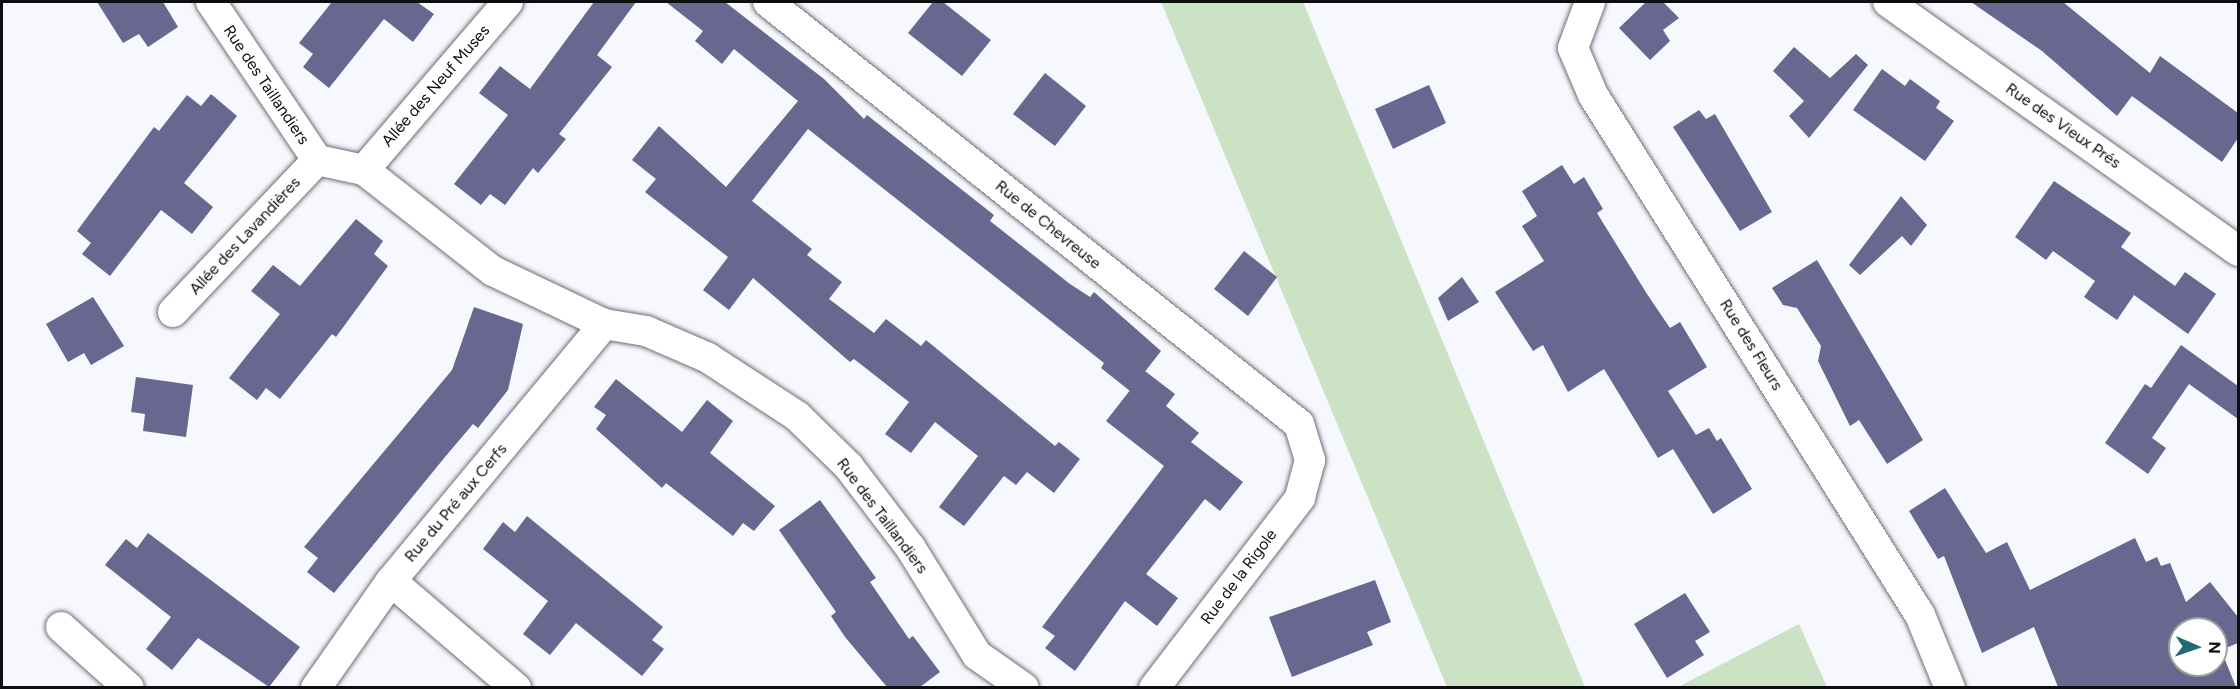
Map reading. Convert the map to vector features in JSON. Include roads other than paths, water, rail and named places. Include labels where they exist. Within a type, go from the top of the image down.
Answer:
[{"type":"street","name":"Rue des Taillandiers","points":[[211,2],[316,160],[364,170],[493,272],[604,324],[646,331],[708,358],[797,416],[849,467],[903,538],[977,655],[1024,687]]},
{"type":"street","name":"Allée des Neuf Muses","points":[[364,170],[508,2]]},
{"type":"street","name":"Rue de Chevreuse","points":[[768,2],[1299,424],[1310,460]]},
{"type":"street","name":"Rue des Fleurs","points":[[1590,2],[1573,48],[1593,95],[1920,615],[1950,687]]},
{"type":"street","name":"Rue des Vieux Prés","points":[[1888,2],[2238,251]]},
{"type":"street","name":"Allée des Lavandières","points":[[172,312],[316,160]]},
{"type":"street","name":"Rue du Pré aux Cerfs","points":[[316,687],[391,581],[604,324]]},
{"type":"street","name":"Rue de la Rigole","points":[[1154,687],[1300,498],[1310,460]]},
{"type":"street","points":[[391,581],[516,687]]},
{"type":"street","points":[[61,627],[129,687]]}]
